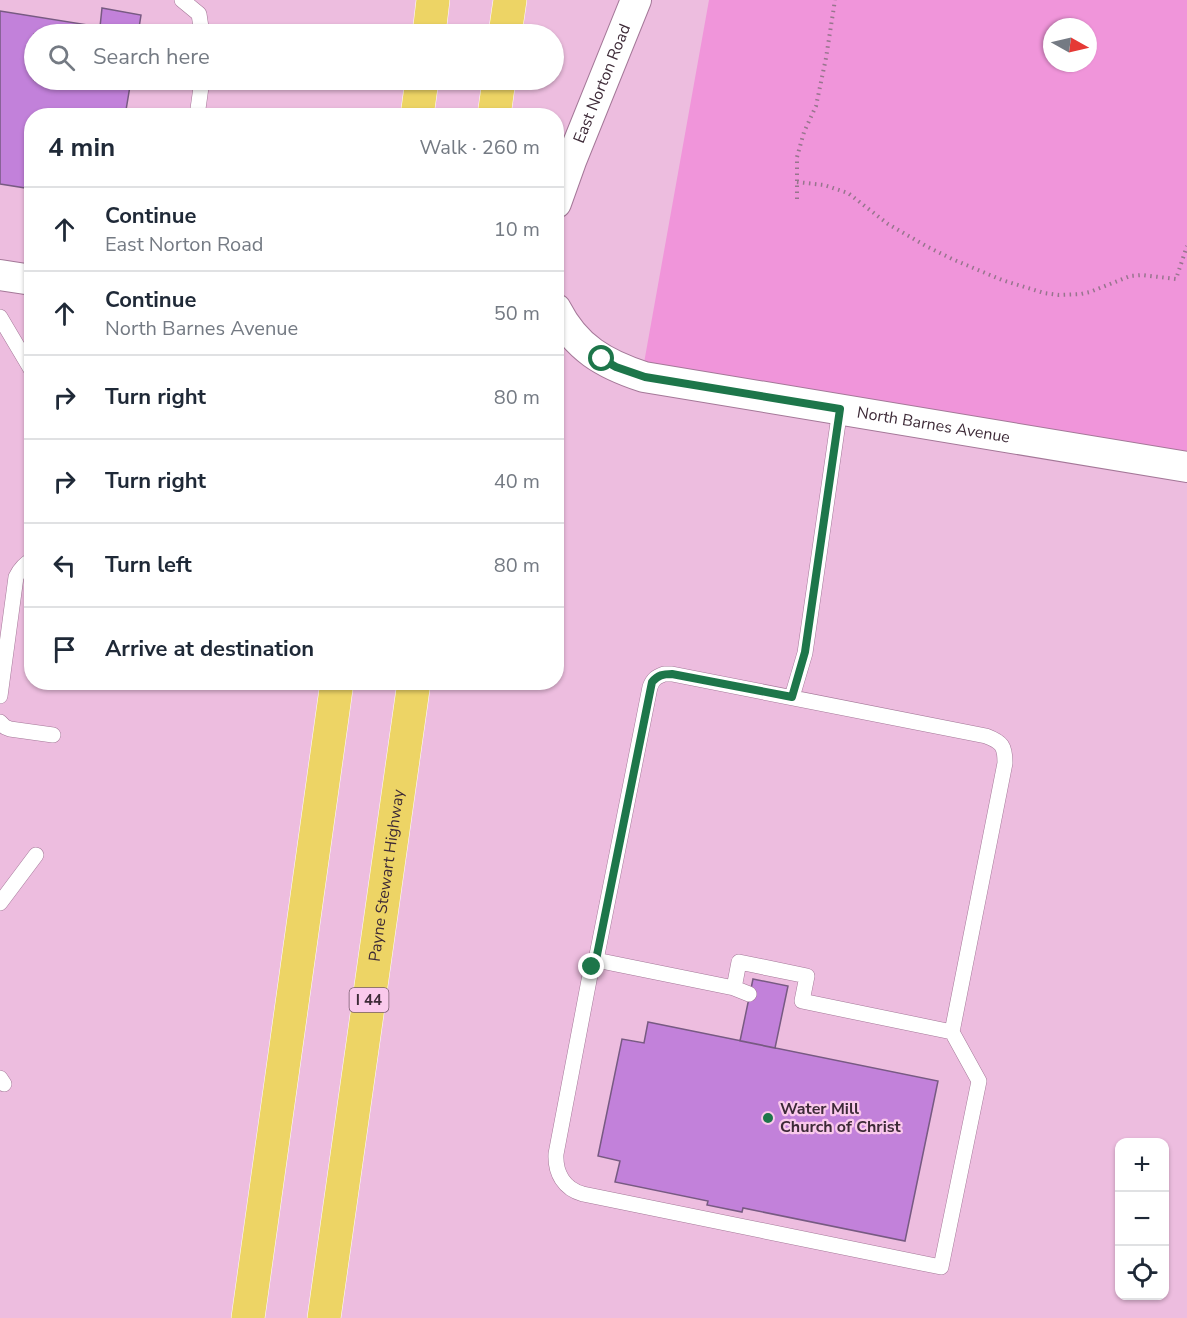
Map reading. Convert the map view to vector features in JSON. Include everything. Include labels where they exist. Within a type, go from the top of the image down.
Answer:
[{"type":"highway","points":[[430,24],[434,0]]},
{"type":"highway","points":[[507,24],[510,0]]},
{"type":"highway","points":[[418,108],[421,90]]},
{"type":"highway","points":[[495,108],[498,90]]},
{"type":"highway","points":[[248,1318],[336,690]]},
{"type":"highway","name":"Payne Stewart Highway","points":[[324,1318],[413,690]]},
{"type":"street","name":"East Norton Road","points":[[564,181],[636,0]]},
{"type":"street","points":[[0,275],[24,279]]},
{"type":"street","name":"North Barnes Avenue","points":[[564,322],[571,333],[591,352],[616,367],[645,377],[1187,468]]},
{"type":"lane","points":[[182,0],[199,14],[200,24]]},
{"type":"lane","points":[[198,108],[201,90]]},
{"type":"lane","points":[[0,317],[24,358]]},
{"type":"lane","points":[[792,697],[805,652],[840,409]]},
{"type":"lane","points":[[0,696],[16,577],[24,564]]},
{"type":"lane","points":[[672,674],[792,697],[986,736],[1002,744],[1005,763],[952,1032],[979,1080],[941,1267],[571,1190],[561,1178],[556,1154],[590,975],[596,960],[646,704],[652,682],[657,676],[672,674]]},
{"type":"lane","points":[[0,722],[10,729],[53,735]]},
{"type":"lane","points":[[0,903],[36,855]]},
{"type":"lane","points":[[596,960],[734,988],[749,994]]},
{"type":"lane","points":[[734,988],[739,962],[807,976],[802,1001]]},
{"type":"lane","points":[[786,1002],[802,1001],[952,1032]]},
{"type":"path","points":[[797,199],[797,157],[804,132],[816,106],[835,0]]},
{"type":"path","points":[[797,182],[838,189],[855,198],[903,233],[952,260],[1002,280],[1052,294],[1070,296],[1090,292],[1130,276],[1176,279],[1187,246]]},
{"type":"shaded area","points":[[709,0],[1187,0],[1187,453],[644,363]]},
{"type":"building","points":[[102,8],[141,15],[140,24],[100,24]]},
{"type":"building","points":[[0,11],[81,24],[24,24],[24,90],[129,90],[126,108],[24,108],[24,188],[0,184]]},
{"type":"building","points":[[753,979],[788,986],[775,1048],[740,1041]]},
{"type":"building","name":"Water Mill Church of Christ","points":[[648,1022],[938,1081],[905,1241],[743,1208],[742,1212],[707,1205],[708,1201],[615,1182],[620,1161],[598,1156],[622,1039],[644,1043]]},
{"type":"place","name":"Water Mill Church of Christ","points":[[768,1118]]},
{"type":"route","points":[[592,967],[596,960],[652,682],[657,676],[672,674],[792,697],[805,652],[840,409],[645,377],[616,367],[602,359]]}]
